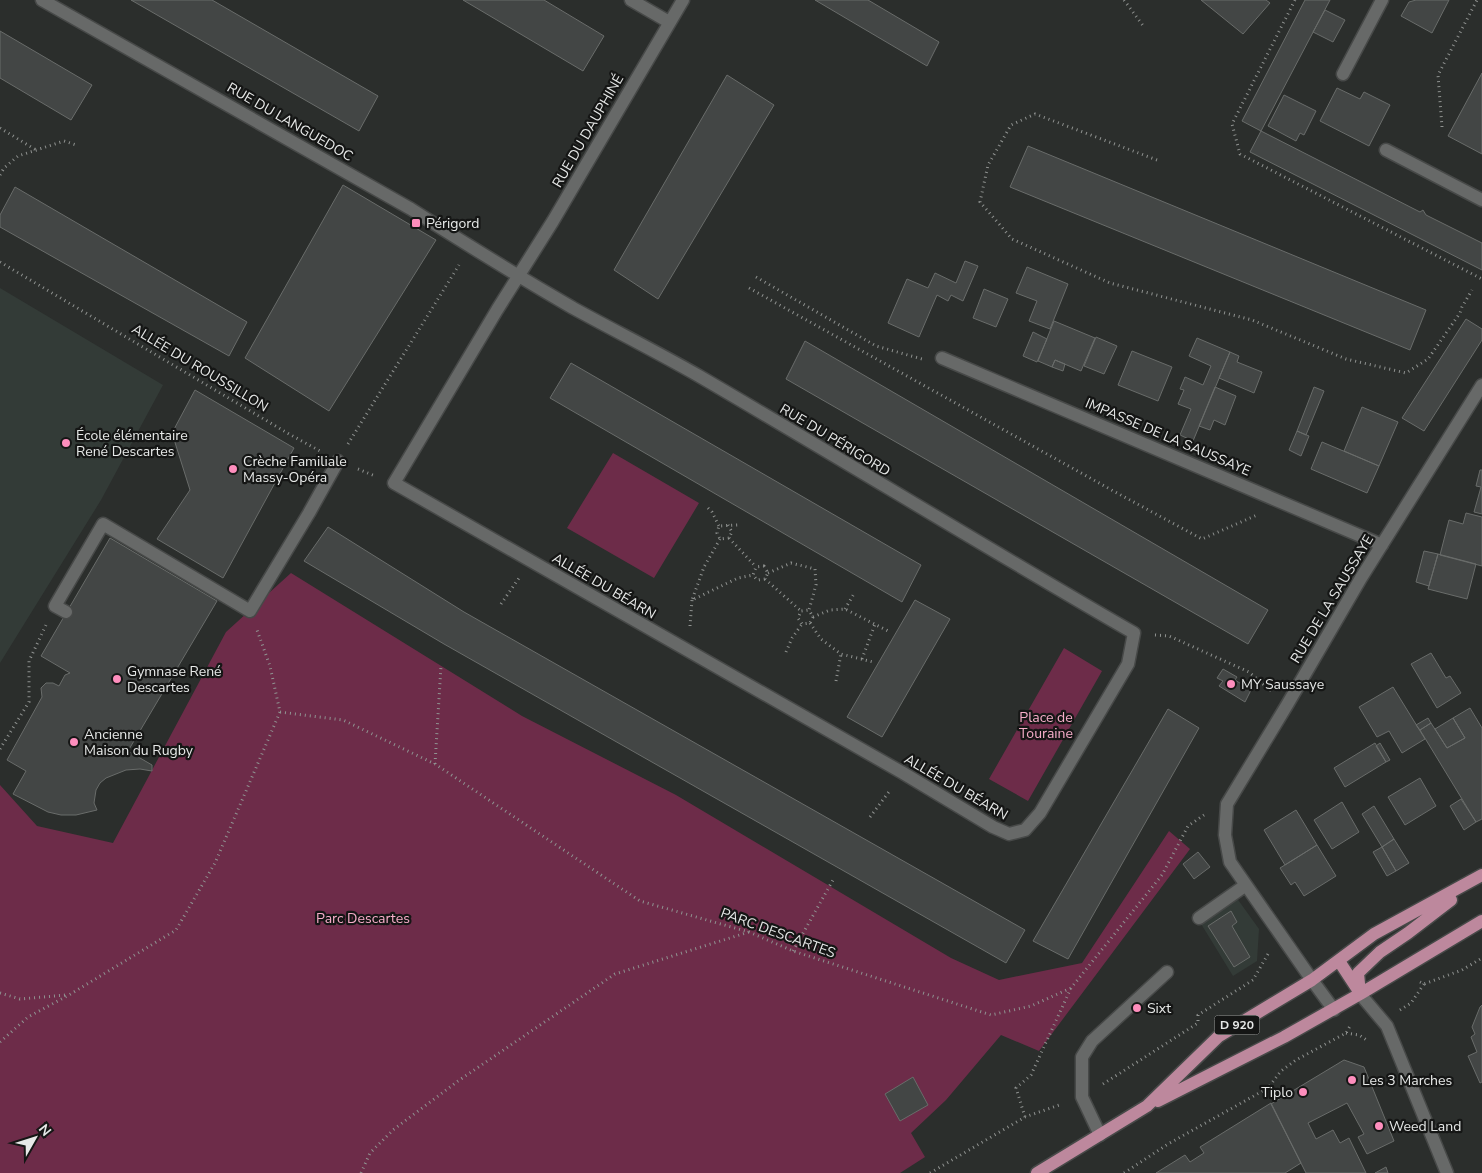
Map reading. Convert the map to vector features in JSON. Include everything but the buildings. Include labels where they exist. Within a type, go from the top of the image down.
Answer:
[{"type":"main road","name":"D 920","points":[[1147,1106],[1219,1036],[1312,980],[1374,934],[1482,876]]},
{"type":"main road","points":[[1360,994],[1358,973],[1380,952],[1482,876]]},
{"type":"main road","name":"D 920","points":[[1037,1173],[1147,1106],[1284,1038],[1334,1010],[1482,920]]},
{"type":"main road","points":[[1339,961],[1360,994]]},
{"type":"street","name":"RUE DU LANGUEDOC","points":[[42,0],[403,204],[519,276]]},
{"type":"street","points":[[631,0],[669,22]]},
{"type":"street","name":"RUE DU DAUPHINÉ","points":[[519,276],[553,222],[683,0]]},
{"type":"street","points":[[1343,74],[1382,0]]},
{"type":"street","points":[[1386,150],[1482,200]]},
{"type":"street","points":[[394,483],[519,276]]},
{"type":"street","name":"RUE DU PÉRIGORD","points":[[519,276],[697,375],[1046,583],[1134,633]]},
{"type":"street","name":"IMPASSE DE LA SAUSSAYE","points":[[942,358],[1382,545]]},
{"type":"street","name":"RUE DE LA SAUSSAYE","points":[[1334,1010],[1230,862],[1224,835],[1227,804],[1382,545],[1482,386]]},
{"type":"street","points":[[60,609],[103,524],[250,610],[338,461]]},
{"type":"street","name":"ALLÉE DU BÉARN","points":[[394,483],[903,773],[993,827],[1009,834],[1025,830],[1040,813],[1128,664],[1134,633]]},
{"type":"street","points":[[1199,918],[1246,885]]},
{"type":"street","points":[[1100,1135],[1082,1097],[1082,1057],[1092,1041],[1167,972]]},
{"type":"street","points":[[1360,994],[1386,1026],[1447,1173]]},
{"type":"path","points":[[1124,0],[1144,27]]},
{"type":"path","points":[[1295,0],[1232,124],[1240,154],[1482,279]]},
{"type":"path","points":[[1442,127],[1438,75],[1477,0]]},
{"type":"path","points":[[1157,160],[1035,114],[1011,125],[988,165],[980,202],[1012,239],[1110,283],[1252,320],[1346,359],[1406,373],[1428,359],[1460,313],[1472,290]]},
{"type":"path","points":[[0,128],[36,150]]},
{"type":"path","points":[[0,175],[4,168],[18,156],[64,141],[76,145]]},
{"type":"path","points":[[338,461],[470,247]]},
{"type":"path","name":"ALLÉE DU ROUSSILLON","points":[[0,262],[280,429],[338,461],[394,483]]},
{"type":"path","points":[[756,277],[876,346],[922,360],[942,358]]},
{"type":"path","points":[[749,288],[1202,539],[1255,516]]},
{"type":"path","points":[[708,508],[719,526],[717,533],[720,539]]},
{"type":"path","points":[[728,525],[732,532],[729,538]]},
{"type":"path","points":[[719,526],[738,525]]},
{"type":"path","points":[[720,539],[729,538]]},
{"type":"path","points":[[729,538],[756,567]]},
{"type":"path","points":[[720,539],[704,567],[692,600],[738,578],[753,575]]},
{"type":"path","points":[[501,604],[531,562]]},
{"type":"path","points":[[765,579],[768,573],[792,563],[815,569],[816,585],[809,610],[813,617]]},
{"type":"path","points":[[756,567],[764,566],[768,573]]},
{"type":"path","points":[[753,575],[756,567]]},
{"type":"path","points":[[753,575],[757,580],[765,579],[801,611],[809,610]]},
{"type":"path","points":[[845,609],[855,592]]},
{"type":"path","points":[[0,749],[29,702],[29,661],[60,609]]},
{"type":"path","points":[[810,623],[813,617],[830,610],[845,609],[890,632]]},
{"type":"path","points":[[0,1042],[28,1017],[69,995],[176,930],[215,863],[280,712],[270,666],[250,610]]},
{"type":"path","points":[[801,611],[798,618],[802,624]]},
{"type":"path","points":[[786,652],[792,638],[802,624],[810,623]]},
{"type":"path","points":[[810,623],[822,639],[841,654],[873,662]]},
{"type":"path","points":[[862,660],[875,624]]},
{"type":"path","points":[[1134,633],[1169,636],[1249,672],[1287,705]]},
{"type":"path","points":[[836,681],[841,654]]},
{"type":"path","points":[[435,764],[442,666]]},
{"type":"path","name":"PARC DESCARTES","points":[[280,712],[343,720],[435,764],[640,901],[749,932],[793,951],[991,1015],[1031,1006],[1070,988]]},
{"type":"path","points":[[870,817],[903,773]]},
{"type":"path","points":[[1025,1117],[1016,1088],[1031,1075],[1070,988],[1162,875],[1188,826],[1208,812],[1227,804]]},
{"type":"path","points":[[793,951],[832,880]]},
{"type":"path","points":[[360,1173],[370,1153],[393,1130],[458,1081],[615,974],[749,932]]},
{"type":"path","points":[[930,1173],[1025,1117],[1082,1097],[1198,1023],[1198,1015],[1253,980],[1272,946],[1284,940]]},
{"type":"path","points":[[0,993],[20,999],[69,995]]},
{"type":"path","points":[[1124,1173],[1168,1144],[1268,1088],[1281,1071],[1296,1060],[1346,1033]]},
{"type":"shaded area","name":"École élémentaire René Descartes","points":[[0,288],[163,385],[101,500],[0,663]]},
{"type":"shaded area","points":[[1231,890],[1259,929],[1257,961],[1233,976],[1195,914]]},
{"type":"green space","points":[[613,453],[699,503],[654,578],[567,528]]},
{"type":"green space","name":"Parc Descartes","points":[[291,573],[522,716],[676,795],[951,958],[999,980],[1082,963],[1169,831],[1190,849],[1039,1051],[1001,1035],[946,1100],[911,1133],[925,1157],[900,1173],[0,1173],[0,785],[37,826],[113,843],[226,632]]},
{"type":"green space","name":"Place de Touraine","points":[[1064,648],[1102,671],[1028,801],[989,779]]},
{"type":"place","name":"Périgord","points":[[416,223]]},
{"type":"place","name":"École élémentaire René Descartes","points":[[66,443]]},
{"type":"place","name":"Crèche Familiale Massy-Opéra","points":[[233,469]]},
{"type":"place","name":"Gymnase René Descartes","points":[[117,679]]},
{"type":"place","name":"MY Saussaye","points":[[1231,684]]},
{"type":"place","name":"Ancienne Maison du Rugby","points":[[74,742]]},
{"type":"place","name":"Sixt","points":[[1137,1008]]},
{"type":"place","name":"Les 3 Marches","points":[[1352,1080]]},
{"type":"place","name":"Tiplo","points":[[1303,1092]]},
{"type":"place","name":"Weed Land","points":[[1379,1126]]}]
